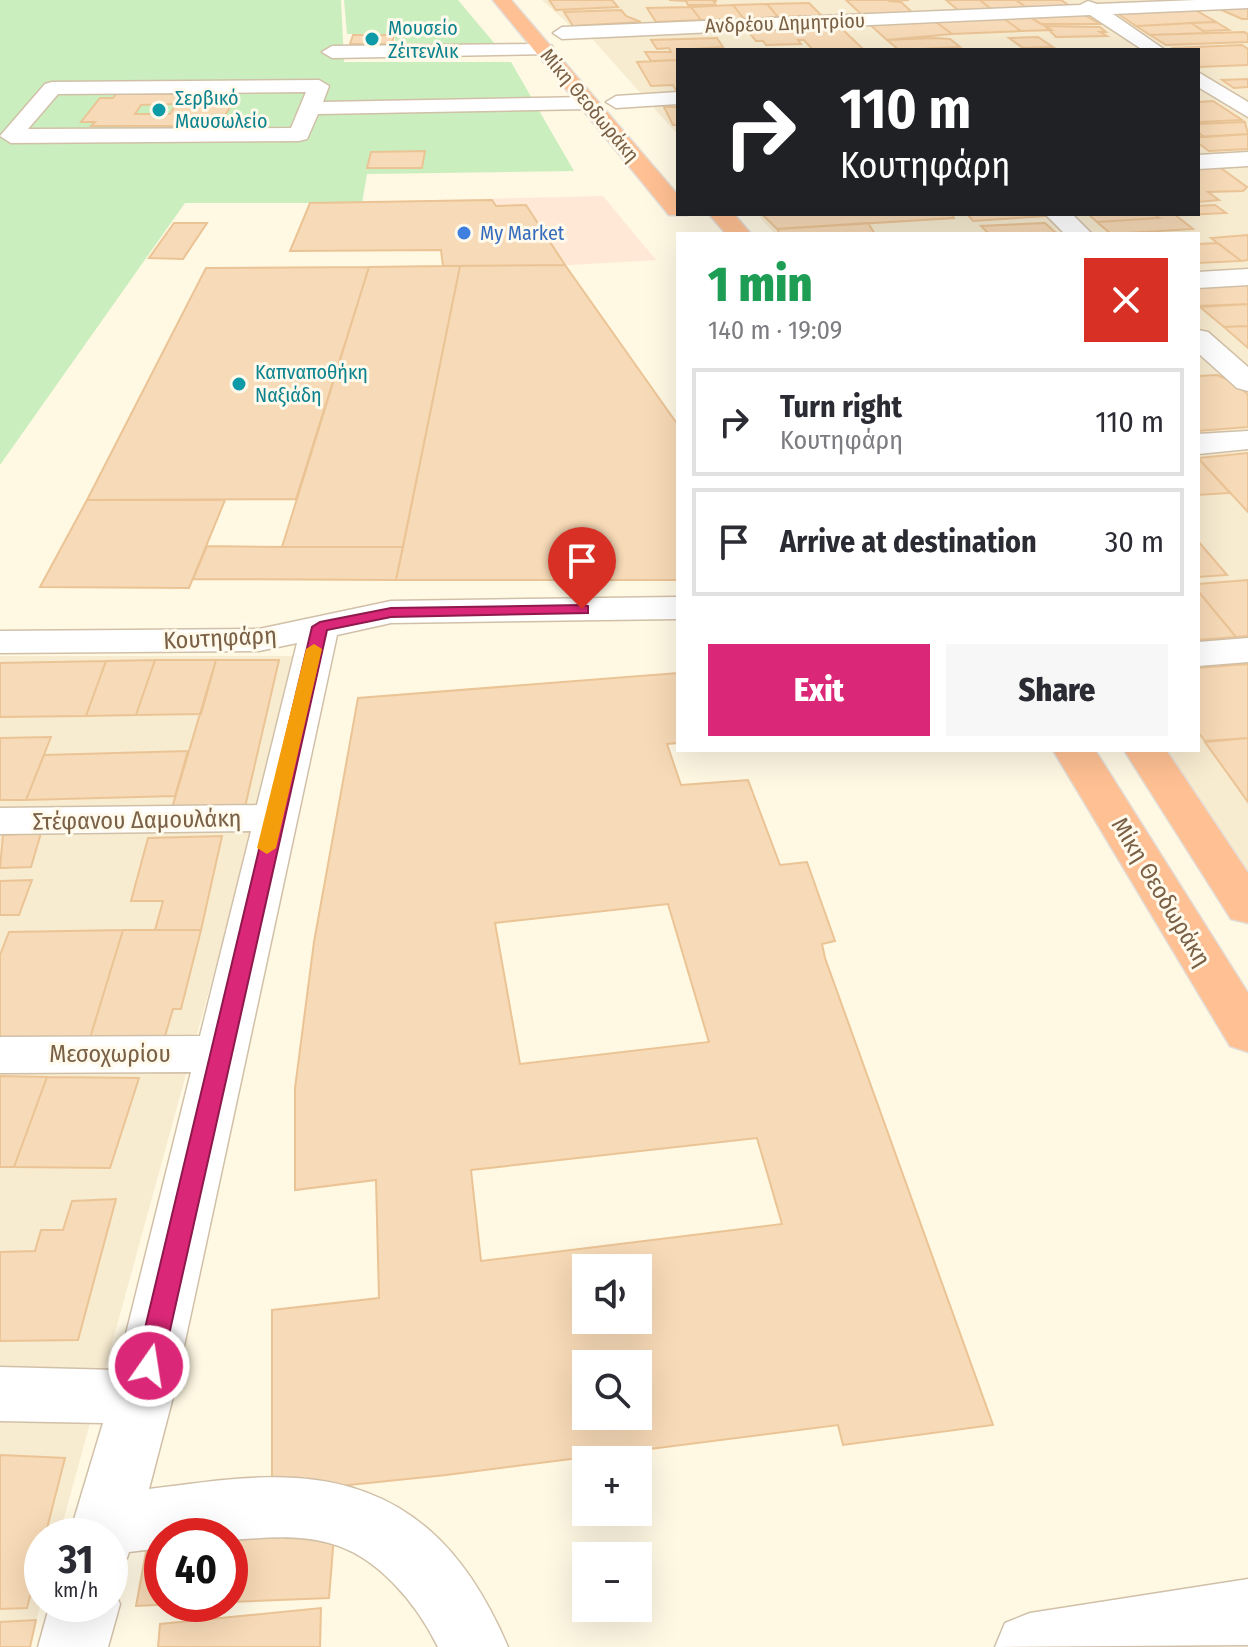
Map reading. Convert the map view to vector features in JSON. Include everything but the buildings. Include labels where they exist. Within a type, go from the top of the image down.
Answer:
[{"type":"highway","name":"Μίκη Θεοδωράκη","points":[[502,0],[545,50],[637,123]]},
{"type":"highway","name":"Μίκη Θεοδωράκη","points":[[557,28],[580,56]]},
{"type":"highway","name":"Μίκη Θεοδωράκη","points":[[604,98],[676,206]]},
{"type":"highway","points":[[723,216],[737,232]]},
{"type":"highway","name":"Μίκη Θεοδωράκη","points":[[1075,752],[1248,1034]]},
{"type":"highway","points":[[1146,752],[1248,908]]},
{"type":"street","points":[[825,0],[870,40]]},
{"type":"street","name":"Ανδρέου Δημητρίου","points":[[557,28],[847,21],[1086,5],[1248,3]]},
{"type":"street","points":[[1086,5],[1153,48]]},
{"type":"street","points":[[332,52],[545,50]]},
{"type":"street","points":[[1200,75],[1223,72]]},
{"type":"street","points":[[1200,76],[1248,111]]},
{"type":"street","points":[[319,86],[299,134],[11,136],[29,114],[52,88],[319,86]]},
{"type":"street","points":[[310,108],[676,98]]},
{"type":"street","points":[[0,114],[29,114]]},
{"type":"street","points":[[1200,162],[1248,159]]},
{"type":"street","points":[[1059,216],[1078,232]]},
{"type":"street","points":[[1200,280],[1248,277]]},
{"type":"street","points":[[1200,340],[1248,382]]},
{"type":"street","points":[[1200,444],[1248,440]]},
{"type":"street","name":"Κουτηφάρη","points":[[0,642],[259,640],[391,612],[676,608]]},
{"type":"street","points":[[108,1518],[142,1397],[273,818],[320,627]]},
{"type":"street","points":[[1200,654],[1248,650]]},
{"type":"street","name":"Στέφανου Δαμουλάκη","points":[[0,821],[273,818]]},
{"type":"street","name":"Μεσοχωρίου","points":[[0,1055],[219,1054]]},
{"type":"street","points":[[0,1394],[142,1397]]},
{"type":"street","points":[[128,1527],[275,1508],[298,1508],[343,1518],[393,1541],[419,1560],[441,1586],[473,1647]]},
{"type":"street","points":[[1030,1647],[1248,1612]]},
{"type":"street","points":[[73,1647],[80,1622]]},
{"type":"shaded area","points":[[542,0],[1196,0],[575,30]]},
{"type":"shaded area","points":[[1248,5],[1248,875],[1164,752],[1200,752],[1200,232],[773,232],[759,216],[1200,216],[1200,48],[676,48],[676,133],[587,33]]},
{"type":"shaded area","points":[[603,196],[656,260],[570,265],[443,266],[440,250],[290,251],[310,203]]},
{"type":"shaded area","points":[[0,656],[301,656],[64,1518],[24,1518],[24,1622],[36,1622],[29,1647],[0,1647]]},
{"type":"green space","points":[[0,0],[341,0],[344,62],[511,62],[574,171],[367,174],[362,203],[185,203],[0,465]]},
{"type":"green space","points":[[344,0],[458,0],[495,44],[395,43],[395,34],[347,34]]},
{"type":"slow traffic","points":[[267,848],[314,649]]},
{"type":"place","name":"Μουσείο Ζέιτενλικ","points":[[372,39]]},
{"type":"place","name":"Σερβικό Μαυσωλείο","points":[[159,110]]},
{"type":"place","name":"My Market","points":[[464,233]]},
{"type":"place","name":"Καπναποθήκη Ναξιάδη","points":[[239,384]]},
{"type":"route","points":[[149,1366],[273,818],[320,627],[391,612],[582,609]]}]
